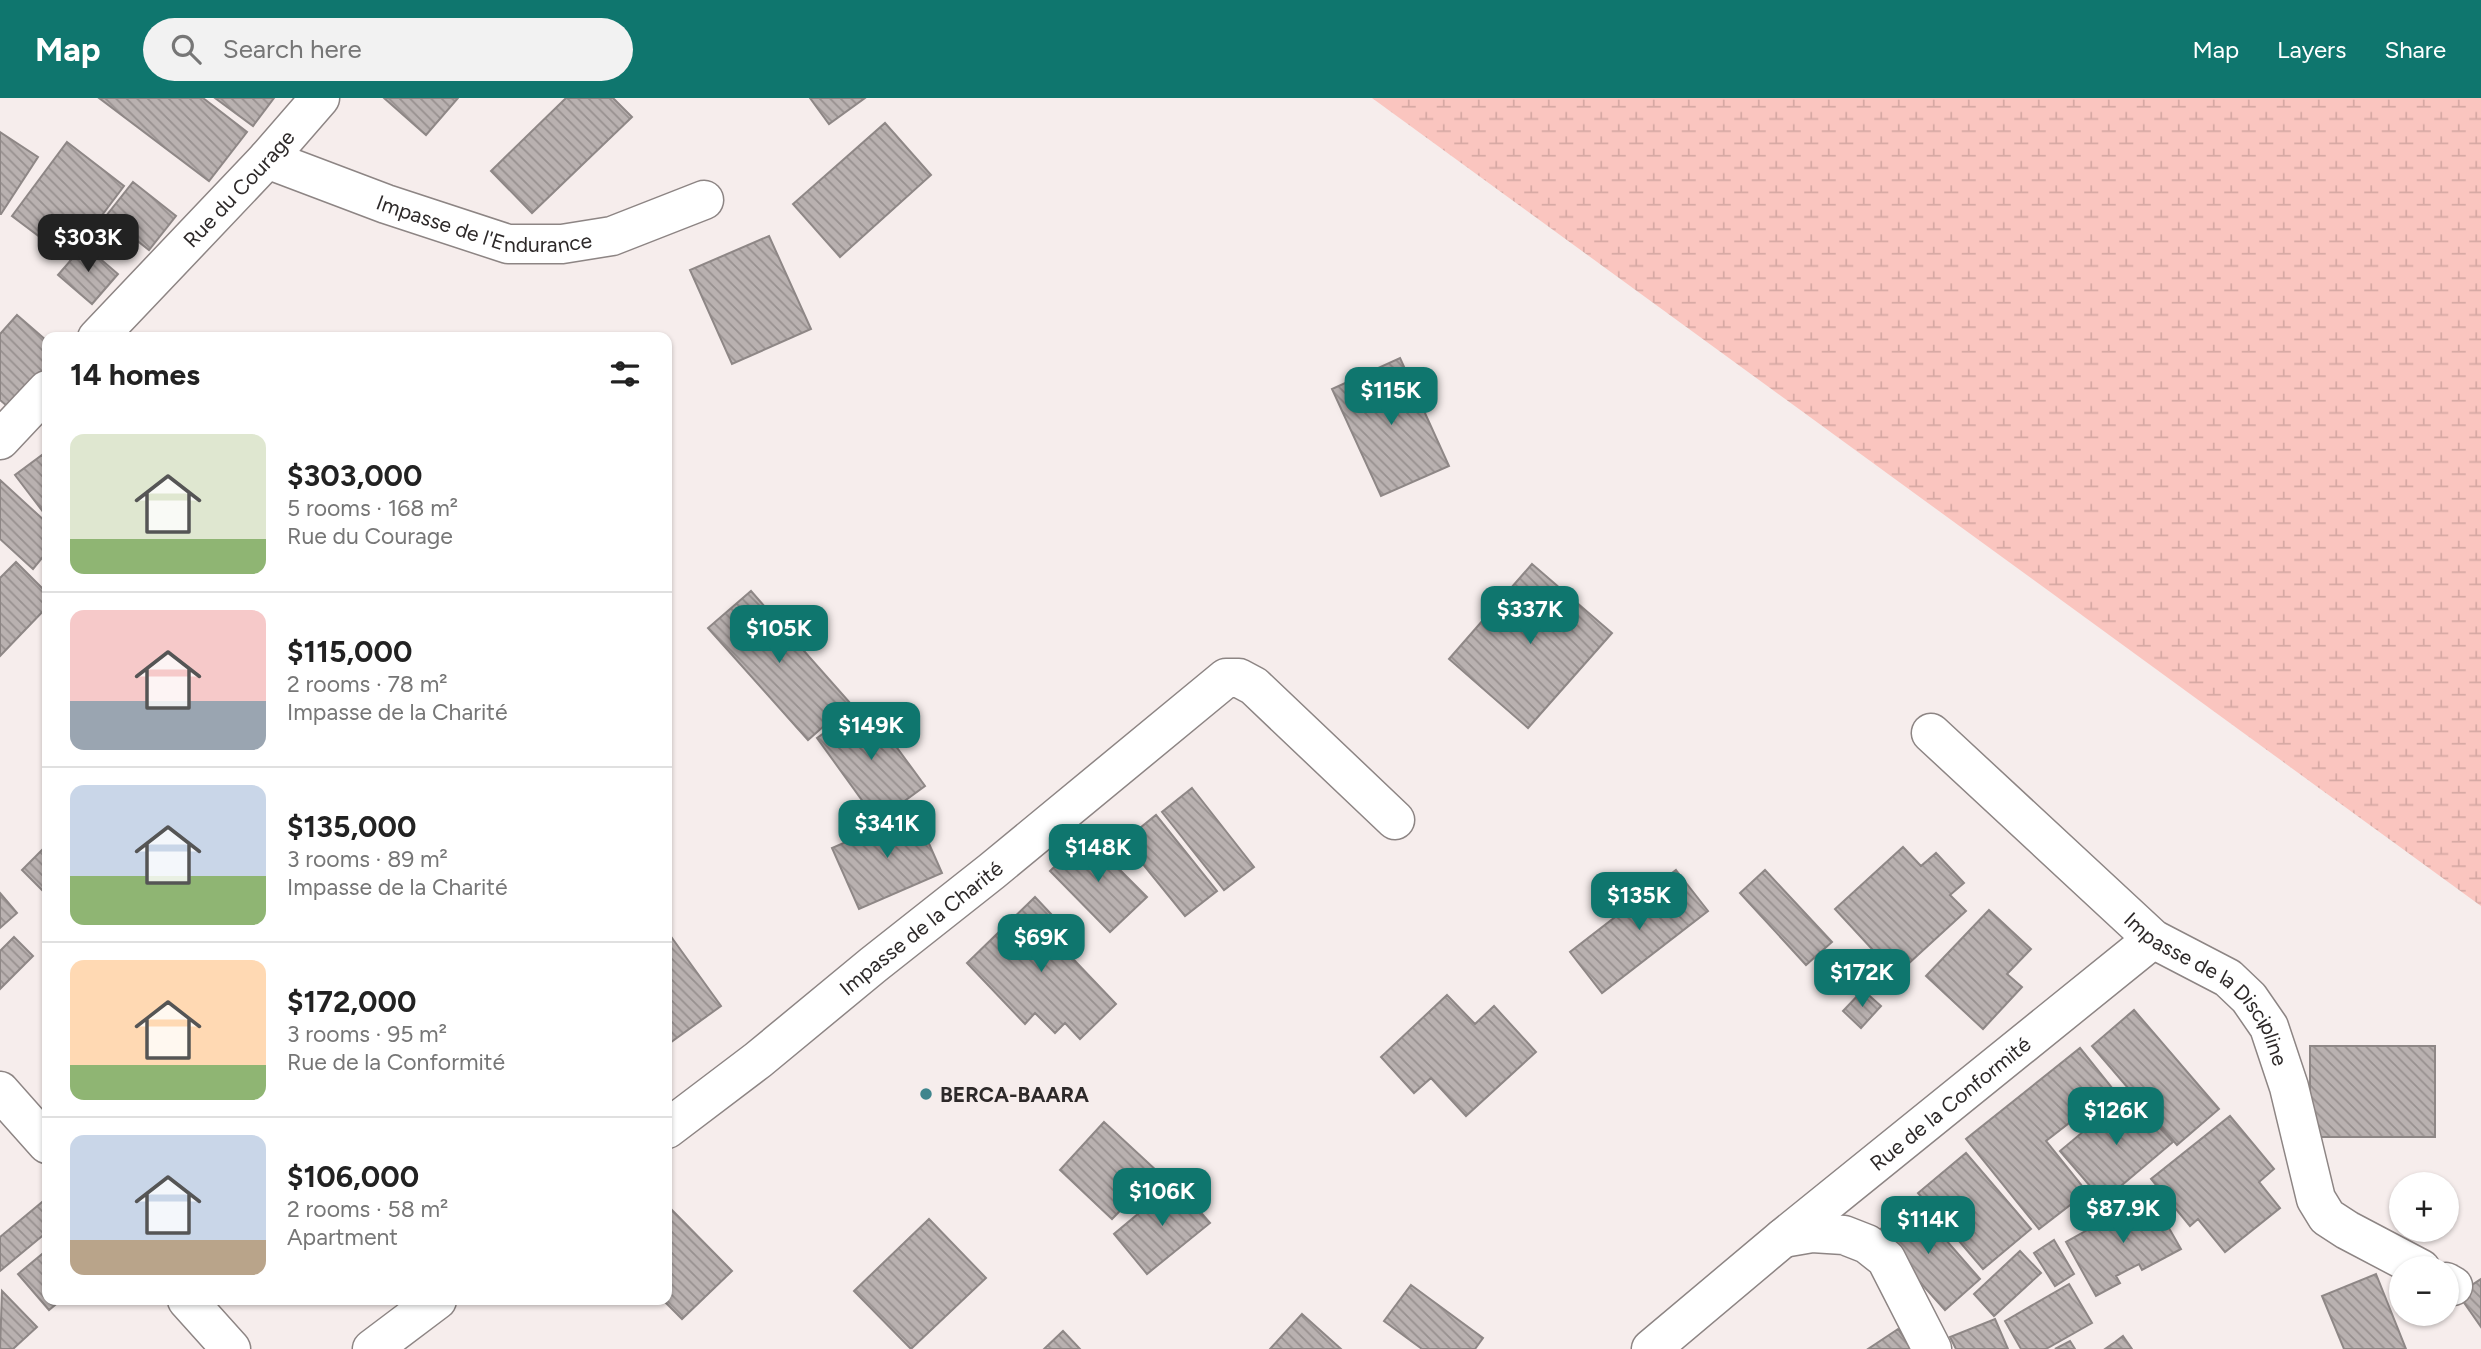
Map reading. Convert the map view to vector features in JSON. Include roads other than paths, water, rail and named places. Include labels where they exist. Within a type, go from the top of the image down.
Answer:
[{"type":"street","name":"Rue du Courage","points":[[103,332],[267,159],[320,98]]},
{"type":"street","name":"Impasse de l'Endurance","points":[[267,159],[386,204],[508,244],[562,244],[612,236],[704,200]]},
{"type":"street","points":[[0,440],[42,395]]},
{"type":"street","name":"Impasse de la Charité","points":[[672,1125],[758,1060],[1226,678],[1239,678],[1254,686],[1395,820]]},
{"type":"street","name":"Impasse de la Discipline","points":[[1931,733],[2153,939],[2228,978],[2249,998],[2269,1027],[2289,1087],[2316,1199],[2328,1217],[2396,1256]]},
{"type":"street","name":"Rue de la Conformité","points":[[1651,1349],[1783,1238],[2153,939]]},
{"type":"street","points":[[0,1091],[42,1138]]},
{"type":"street","points":[[1783,1238],[1812,1233],[1844,1235],[1867,1244],[1886,1259],[1932,1349]]},
{"type":"street","points":[[191,1305],[231,1349]]},
{"type":"street","points":[[372,1349],[430,1305]]},
{"type":"place","name":"BERCA-BAARA","points":[[926,1094]]}]
